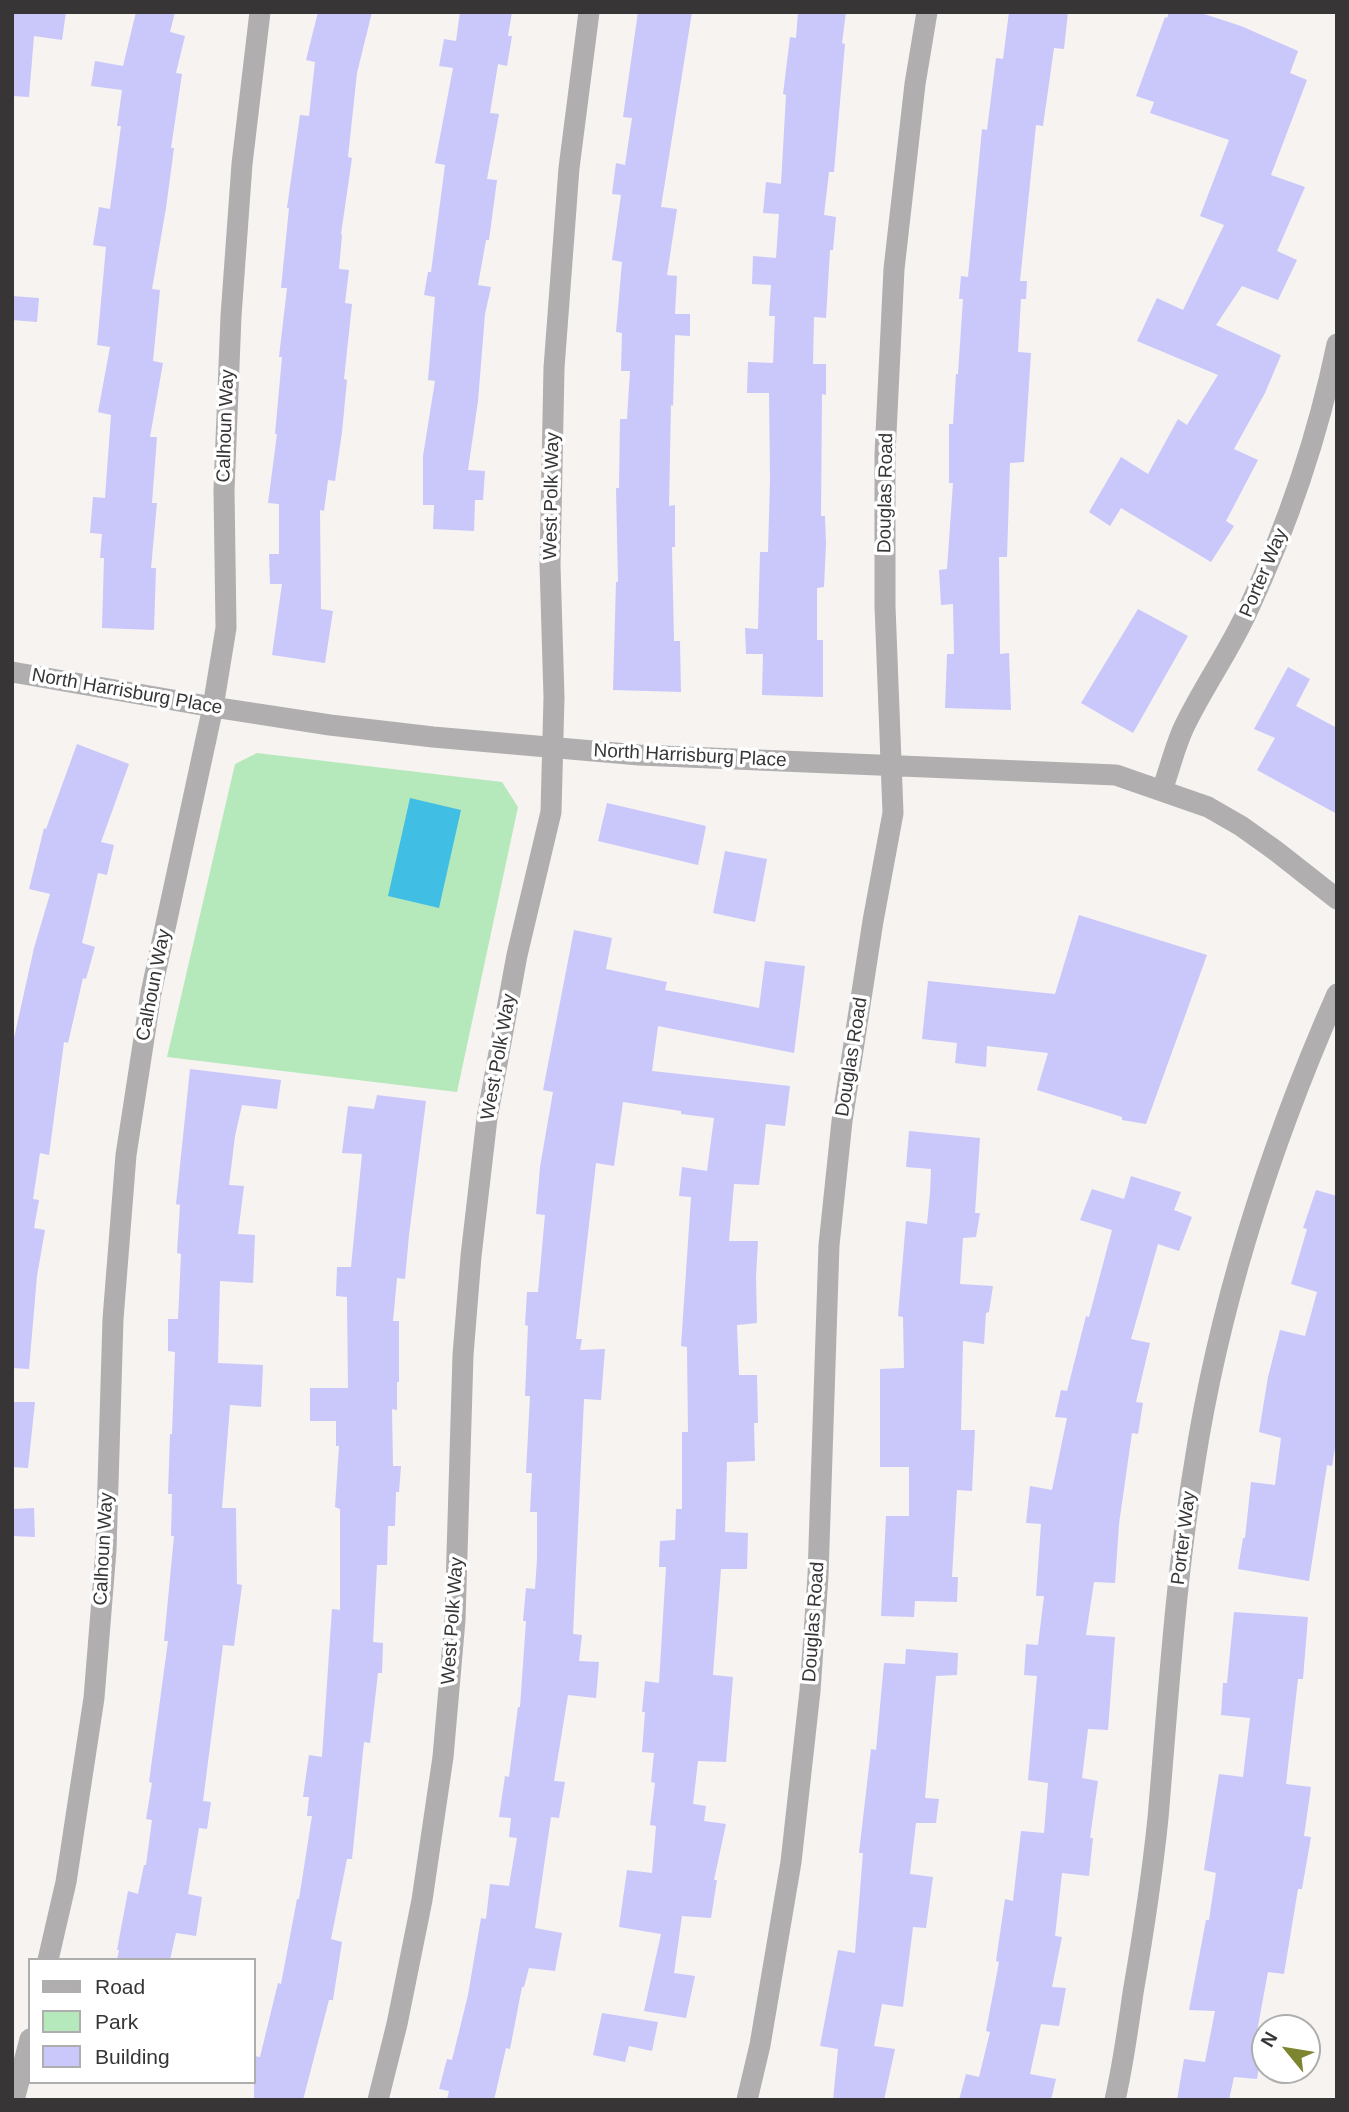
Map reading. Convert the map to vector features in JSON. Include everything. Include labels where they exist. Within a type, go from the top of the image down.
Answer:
[{"type":"street","name":"Calhoun Way","points":[[48,1958],[66,1882],[94,1698],[106,1550],[113,1319],[126,1155],[151,993],[213,708],[226,628],[224,489],[230,316],[242,164],[260,12]]},
{"type":"street","name":"West Polk Way","points":[[378,2100],[397,2024],[422,1900],[443,1757],[455,1620],[464,1355],[471,1256],[489,1105],[517,955],[551,812],[554,747],[551,565],[554,369],[569,168],[589,12]]},
{"type":"street","name":"Douglas Road","points":[[747,2100],[760,2045],[791,1862],[810,1691],[818,1576],[830,1245],[842,1121],[893,813],[885,606],[886,427],[894,269],[915,84],[927,12]]},
{"type":"street","name":"Porter Way","points":[[1162,790],[1184,726],[1230,647],[1282,534],[1326,397],[1337,344]]},
{"type":"street","name":"North Harrisburg Place","points":[[12,672],[213,708],[330,725],[639,755],[1116,775],[1208,807],[1241,826],[1337,899]]},
{"type":"street","name":"Porter Way","points":[[1115,2100],[1143,1937],[1157,1823],[1178,1581],[1196,1452],[1226,1310],[1263,1181],[1305,1066],[1337,995]]},
{"type":"street","points":[[14,2100],[28,2047]]},
{"type":"green space","points":[[257,753],[502,782],[518,807],[457,1092],[167,1057],[235,764]]},
{"type":"water","points":[[410,798],[461,810],[439,908],[388,896]]},
{"type":"building","points":[[12,12],[66,12],[62,40],[34,36],[29,97],[12,96]]},
{"type":"building","points":[[136,12],[175,12],[170,32],[185,36],[176,73],[182,74],[171,148],[174,148],[152,289],[160,290],[153,361],[163,363],[150,437],[157,437],[152,503],[157,503],[151,568],[156,568],[154,630],[102,628],[102,534],[90,533],[93,497],[105,498],[111,415],[98,412],[110,347],[97,345],[106,247],[93,245],[99,207],[110,209],[121,126],[117,126],[122,90],[91,86],[95,61],[123,66]]},
{"type":"building","points":[[318,12],[372,12],[357,73],[348,157],[352,158],[341,234],[339,269],[349,270],[345,303],[352,304],[344,379],[347,380],[342,432],[335,481],[328,480],[324,511],[320,510],[321,609],[333,611],[325,663],[272,655],[282,584],[270,584],[269,554],[279,554],[279,504],[268,503],[277,434],[282,357],[279,357],[287,288],[281,288],[287,208],[300,115],[309,116],[315,62],[306,60]]},
{"type":"building","points":[[460,12],[512,12],[508,36],[512,36],[507,66],[498,64],[490,113],[499,114],[487,179],[497,180],[489,240],[486,240],[478,285],[491,287],[485,314],[478,401],[468,470],[485,471],[483,500],[475,500],[474,531],[433,529],[434,505],[423,505],[423,456],[435,381],[428,380],[435,297],[424,295],[428,272],[431,272],[445,165],[435,163],[453,68],[439,66],[444,39],[456,41]]},
{"type":"building","points":[[638,12],[692,12],[661,207],[677,209],[667,275],[677,276],[675,314],[690,314],[690,336],[675,335],[673,406],[671,405],[669,506],[675,505],[675,547],[672,547],[674,641],[680,641],[681,692],[613,690],[618,582],[616,488],[619,488],[620,419],[627,419],[630,371],[621,371],[622,333],[616,332],[622,262],[612,260],[621,195],[612,194],[616,163],[625,165],[632,118],[623,117]]},
{"type":"building","points":[[798,12],[846,12],[834,172],[829,172],[824,215],[836,217],[833,250],[830,250],[826,318],[814,317],[813,364],[826,364],[826,395],[822,394],[821,516],[825,516],[826,544],[824,587],[817,588],[817,640],[823,640],[823,697],[762,695],[763,654],[746,654],[745,628],[758,629],[760,552],[768,552],[770,480],[769,393],[747,393],[748,362],[773,363],[775,316],[769,316],[771,285],[752,284],[753,256],[776,258],[779,214],[763,213],[766,182],[781,184],[786,95],[783,94],[790,37],[796,38]]},
{"type":"building","points":[[1009,12],[1068,12],[1064,49],[1054,48],[1043,126],[1036,125],[1020,281],[1027,281],[1026,299],[1021,299],[1018,352],[1031,353],[1024,462],[1010,463],[1007,557],[999,557],[1000,654],[1009,653],[1011,710],[945,708],[947,654],[954,654],[953,604],[941,605],[939,570],[947,569],[953,483],[949,483],[949,424],[953,424],[958,374],[963,299],[959,299],[961,276],[968,277],[982,129],[987,130],[996,58],[1003,59]]},
{"type":"building","points":[[1169,12],[1198,12],[1241,26],[1298,51],[1290,73],[1307,80],[1271,175],[1305,187],[1277,251],[1297,260],[1278,300],[1242,286],[1216,325],[1281,355],[1265,393],[1234,449],[1258,460],[1226,521],[1234,526],[1211,562],[1121,508],[1110,526],[1089,512],[1121,457],[1148,474],[1178,419],[1187,425],[1218,375],[1137,341],[1157,298],[1183,310],[1224,225],[1200,216],[1229,140],[1150,113],[1154,102],[1136,96]]},
{"type":"building","points":[[12,296],[39,298],[37,322],[12,320]]},
{"type":"building","points":[[1138,609],[1188,636],[1133,733],[1081,703]]},
{"type":"building","points":[[1288,667],[1310,679],[1296,706],[1337,728],[1337,814],[1257,770],[1275,738],[1254,729]]},
{"type":"building","points":[[77,744],[129,764],[101,842],[114,845],[107,875],[98,873],[82,943],[95,947],[86,979],[83,978],[68,1043],[64,1042],[49,1155],[40,1153],[33,1199],[39,1200],[34,1228],[45,1230],[37,1276],[29,1369],[12,1368],[12,1047],[34,948],[50,894],[29,889],[44,828],[46,829]]},
{"type":"building","points":[[607,803],[706,826],[698,865],[598,841]]},
{"type":"building","points":[[725,851],[767,859],[755,922],[713,913]]},
{"type":"building","points":[[1079,915],[1207,955],[1146,1124],[1122,1120],[1122,1117],[1037,1090],[1048,1053],[987,1046],[986,1067],[955,1063],[957,1043],[922,1039],[928,981],[1055,994]]},
{"type":"building","points":[[574,930],[612,938],[606,969],[667,982],[665,990],[759,1008],[765,961],[805,966],[794,1053],[658,1026],[652,1071],[790,1086],[785,1126],[766,1124],[759,1185],[734,1184],[729,1241],[758,1241],[757,1323],[737,1325],[739,1375],[757,1375],[758,1423],[754,1423],[755,1461],[727,1462],[725,1532],[748,1533],[747,1569],[721,1569],[713,1675],[733,1677],[726,1762],[698,1761],[693,1804],[706,1806],[704,1821],[726,1824],[714,1880],[717,1880],[711,1918],[682,1916],[674,1973],[695,1976],[686,2018],[644,2011],[661,1934],[619,1927],[627,1870],[652,1873],[656,1826],[650,1825],[655,1783],[651,1782],[654,1753],[642,1752],[645,1712],[642,1712],[645,1681],[659,1683],[666,1567],[659,1567],[660,1541],[675,1540],[676,1509],[682,1509],[682,1432],[688,1432],[687,1347],[681,1346],[691,1197],[679,1196],[682,1167],[707,1171],[714,1118],[623,1102],[614,1166],[596,1163],[576,1339],[582,1339],[580,1350],[605,1349],[601,1400],[584,1399],[573,1634],[582,1635],[579,1661],[599,1662],[596,1698],[568,1695],[554,1781],[565,1782],[559,1818],[551,1817],[535,1928],[562,1933],[555,1971],[529,1968],[522,1987],[510,2049],[506,2048],[494,2100],[447,2100],[449,2091],[439,2089],[447,2059],[452,2060],[468,1995],[481,1918],[486,1919],[490,1884],[509,1886],[517,1838],[509,1837],[511,1818],[499,1817],[505,1776],[509,1777],[520,1707],[526,1588],[535,1589],[537,1559],[537,1512],[530,1512],[532,1473],[526,1473],[530,1396],[525,1396],[527,1292],[538,1292],[545,1215],[536,1214],[540,1167],[553,1092],[543,1090]]},
{"type":"building","points":[[190,1069],[281,1080],[277,1109],[242,1105],[229,1185],[244,1186],[238,1234],[255,1235],[253,1283],[220,1281],[218,1363],[263,1365],[261,1407],[230,1405],[222,1508],[236,1508],[237,1584],[242,1585],[234,1646],[223,1645],[203,1801],[211,1802],[207,1829],[199,1828],[188,1894],[202,1897],[196,1936],[176,1933],[170,1958],[117,1958],[128,1891],[138,1894],[146,1865],[152,1820],[146,1819],[152,1783],[149,1782],[168,1641],[164,1641],[174,1536],[171,1536],[172,1494],[168,1494],[175,1352],[168,1351],[168,1319],[178,1319],[181,1254],[177,1253],[180,1205],[176,1204]]},
{"type":"building","points":[[377,1095],[426,1101],[405,1279],[397,1278],[393,1321],[399,1321],[399,1382],[397,1410],[392,1409],[393,1466],[401,1466],[399,1492],[396,1492],[395,1526],[388,1526],[387,1565],[377,1565],[373,1642],[383,1643],[382,1673],[378,1673],[370,1743],[364,1742],[352,1859],[347,1859],[331,1939],[342,1942],[333,2000],[329,2000],[303,2100],[254,2100],[256,2056],[260,2057],[278,1983],[281,1984],[299,1899],[312,1816],[307,1816],[309,1797],[303,1797],[309,1755],[322,1757],[332,1609],[340,1610],[340,1509],[335,1507],[339,1446],[336,1446],[336,1421],[310,1421],[310,1388],[348,1388],[347,1297],[336,1296],[337,1267],[351,1267],[362,1154],[342,1153],[348,1106],[374,1109]]},
{"type":"building","points":[[909,1131],[980,1138],[975,1213],[980,1213],[976,1237],[963,1238],[960,1284],[993,1286],[989,1312],[986,1313],[984,1344],[963,1341],[961,1430],[975,1430],[972,1491],[957,1490],[952,1577],[958,1577],[957,1602],[915,1601],[914,1617],[881,1616],[886,1516],[909,1516],[909,1467],[880,1467],[880,1369],[904,1368],[903,1317],[898,1316],[906,1221],[927,1224],[930,1193],[931,1169],[906,1167]]},
{"type":"building","points":[[1131,1176],[1181,1192],[1174,1210],[1192,1217],[1179,1251],[1158,1244],[1131,1339],[1150,1343],[1136,1402],[1143,1403],[1138,1434],[1132,1433],[1119,1524],[1115,1583],[1094,1582],[1086,1635],[1115,1637],[1108,1730],[1088,1729],[1082,1778],[1098,1781],[1090,1838],[1093,1838],[1089,1876],[1062,1873],[1055,1936],[1062,1937],[1052,1987],[1066,1988],[1059,2026],[1041,2024],[1030,2074],[1056,2079],[1051,2100],[959,2100],[966,2074],[979,2077],[990,2032],[986,2031],[999,1962],[996,1961],[1005,1899],[1013,1901],[1021,1831],[1044,1833],[1048,1783],[1028,1780],[1037,1676],[1024,1675],[1026,1644],[1038,1645],[1044,1596],[1036,1596],[1041,1524],[1026,1523],[1030,1486],[1052,1490],[1067,1418],[1055,1417],[1061,1390],[1067,1391],[1112,1230],[1080,1220],[1092,1189],[1124,1199]]},
{"type":"building","points":[[1316,1190],[1337,1196],[1337,1436],[1332,1466],[1327,1465],[1309,1581],[1238,1569],[1245,1538],[1251,1482],[1275,1485],[1281,1438],[1259,1432],[1268,1377],[1280,1330],[1305,1336],[1317,1292],[1291,1284],[1307,1229],[1303,1228]]},
{"type":"building","points":[[12,1402],[35,1402],[28,1468],[12,1467]]},
{"type":"building","points":[[34,1508],[35,1537],[12,1536],[12,1509]]},
{"type":"building","points":[[1234,1612],[1308,1617],[1303,1679],[1298,1679],[1286,1784],[1311,1787],[1304,1836],[1311,1837],[1302,1889],[1298,1889],[1284,1974],[1268,1972],[1260,2014],[1251,2014],[1251,2078],[1234,2077],[1229,2100],[1177,2100],[1184,2059],[1205,2062],[1215,2011],[1189,2010],[1206,1920],[1209,1920],[1216,1873],[1204,1870],[1219,1774],[1243,1777],[1250,1718],[1221,1715],[1223,1683],[1227,1683]]},
{"type":"building","points":[[906,1649],[958,1653],[957,1675],[936,1676],[925,1798],[939,1799],[936,1823],[916,1823],[910,1874],[933,1877],[926,1928],[913,1927],[903,2007],[882,2004],[874,2046],[895,2049],[884,2100],[833,2100],[838,2049],[820,2046],[838,1950],[855,1953],[863,1853],[859,1853],[871,1749],[876,1750],[884,1663],[905,1664]]},
{"type":"building","points":[[602,2013],[658,2022],[652,2051],[629,2046],[625,2062],[593,2055]]}]
